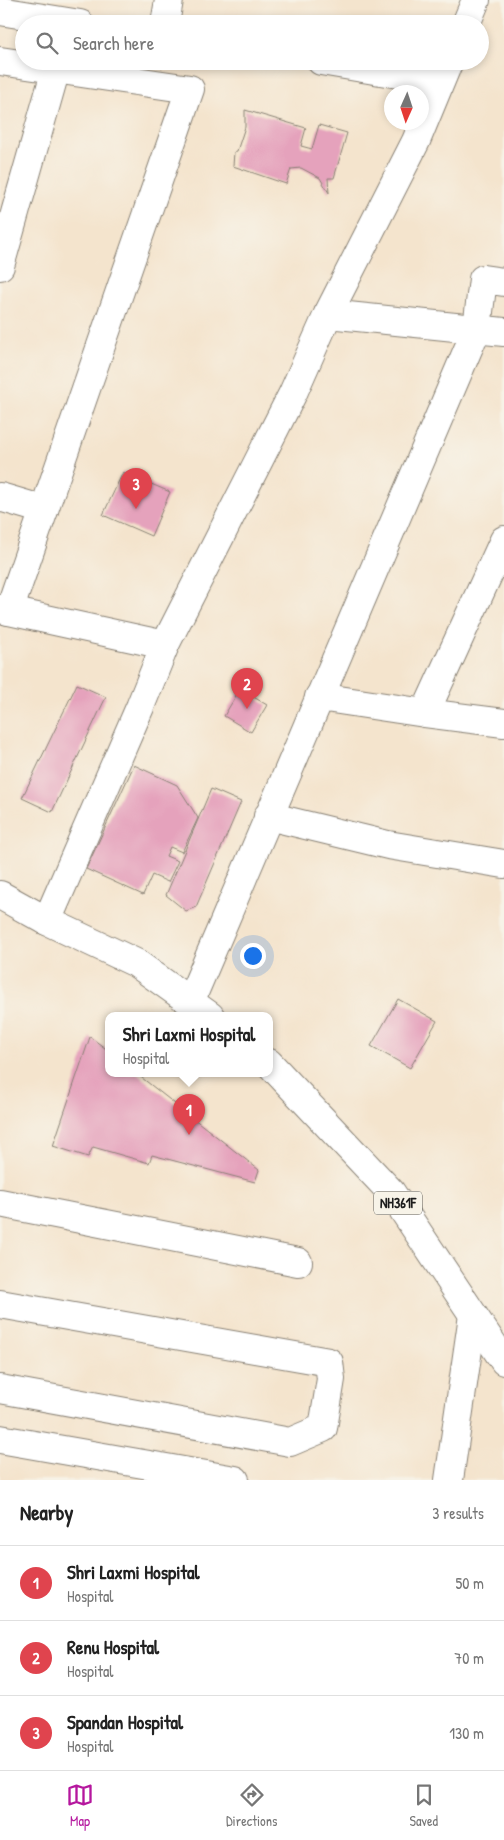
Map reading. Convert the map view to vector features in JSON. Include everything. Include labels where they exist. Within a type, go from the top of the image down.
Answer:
[{"type":"main road","points":[[166,15],[169,0]]},
{"type":"main road","points":[[470,15],[476,0]]},
{"type":"main road","points":[[3,8],[37,15]]},
{"type":"main road","points":[[0,61],[15,63]]},
{"type":"main road","points":[[0,266],[56,70]]},
{"type":"main road","points":[[63,70],[190,89],[44,510],[5,610],[165,645]]},
{"type":"main road","points":[[47,920],[165,645],[293,393],[328,314],[416,140],[444,71]]},
{"type":"main road","points":[[0,895],[136,963],[200,1009],[268,816],[477,328],[483,279],[504,282]]},
{"type":"main road","points":[[328,314],[504,332]]},
{"type":"main road","points":[[0,497],[44,510]]},
{"type":"main road","points":[[425,713],[504,540]]},
{"type":"main road","points":[[319,697],[425,713],[504,722]]},
{"type":"main road","points":[[268,816],[388,845],[504,864]]},
{"type":"main road","name":"NH361F","points":[[273,1067],[391,1192],[504,1361]]},
{"type":"main road","points":[[0,1203],[298,1262]]},
{"type":"main road","points":[[0,1304],[329,1362],[331,1379],[323,1428],[290,1442],[0,1389]]},
{"type":"main road","points":[[449,1480],[473,1315]]},
{"type":"main road","points":[[0,1439],[235,1480]]},
{"type":"building","points":[[245,110],[306,128],[301,146],[312,149],[319,125],[347,133],[334,178],[328,178],[329,193],[320,178],[301,168],[291,169],[286,184],[233,166],[234,152],[237,151],[245,127]]},
{"type":"building","points":[[123,472],[170,492],[151,536],[103,515]]},
{"type":"building","points":[[77,684],[106,697],[52,812],[22,798]]},
{"type":"building","points":[[240,689],[267,705],[251,732],[224,716]]},
{"type":"building","points":[[134,765],[177,785],[198,818],[182,852],[170,847],[166,856],[178,861],[168,882],[152,875],[143,895],[86,869]]},
{"type":"building","points":[[211,789],[241,802],[196,907],[186,911],[166,895]]},
{"type":"building","points":[[398,999],[437,1021],[410,1068],[371,1046]]},
{"type":"building","points":[[90,1037],[105,1048],[105,1077],[141,1077],[259,1170],[255,1182],[152,1155],[149,1163],[93,1147],[88,1157],[53,1146]]},
{"type":"place","name":"Spandan Hospital","points":[[136,509]]},
{"type":"place","name":"Renu Hospital","points":[[247,709]]},
{"type":"place","name":"Shri Laxmi Hospital","points":[[189,1135]]}]
